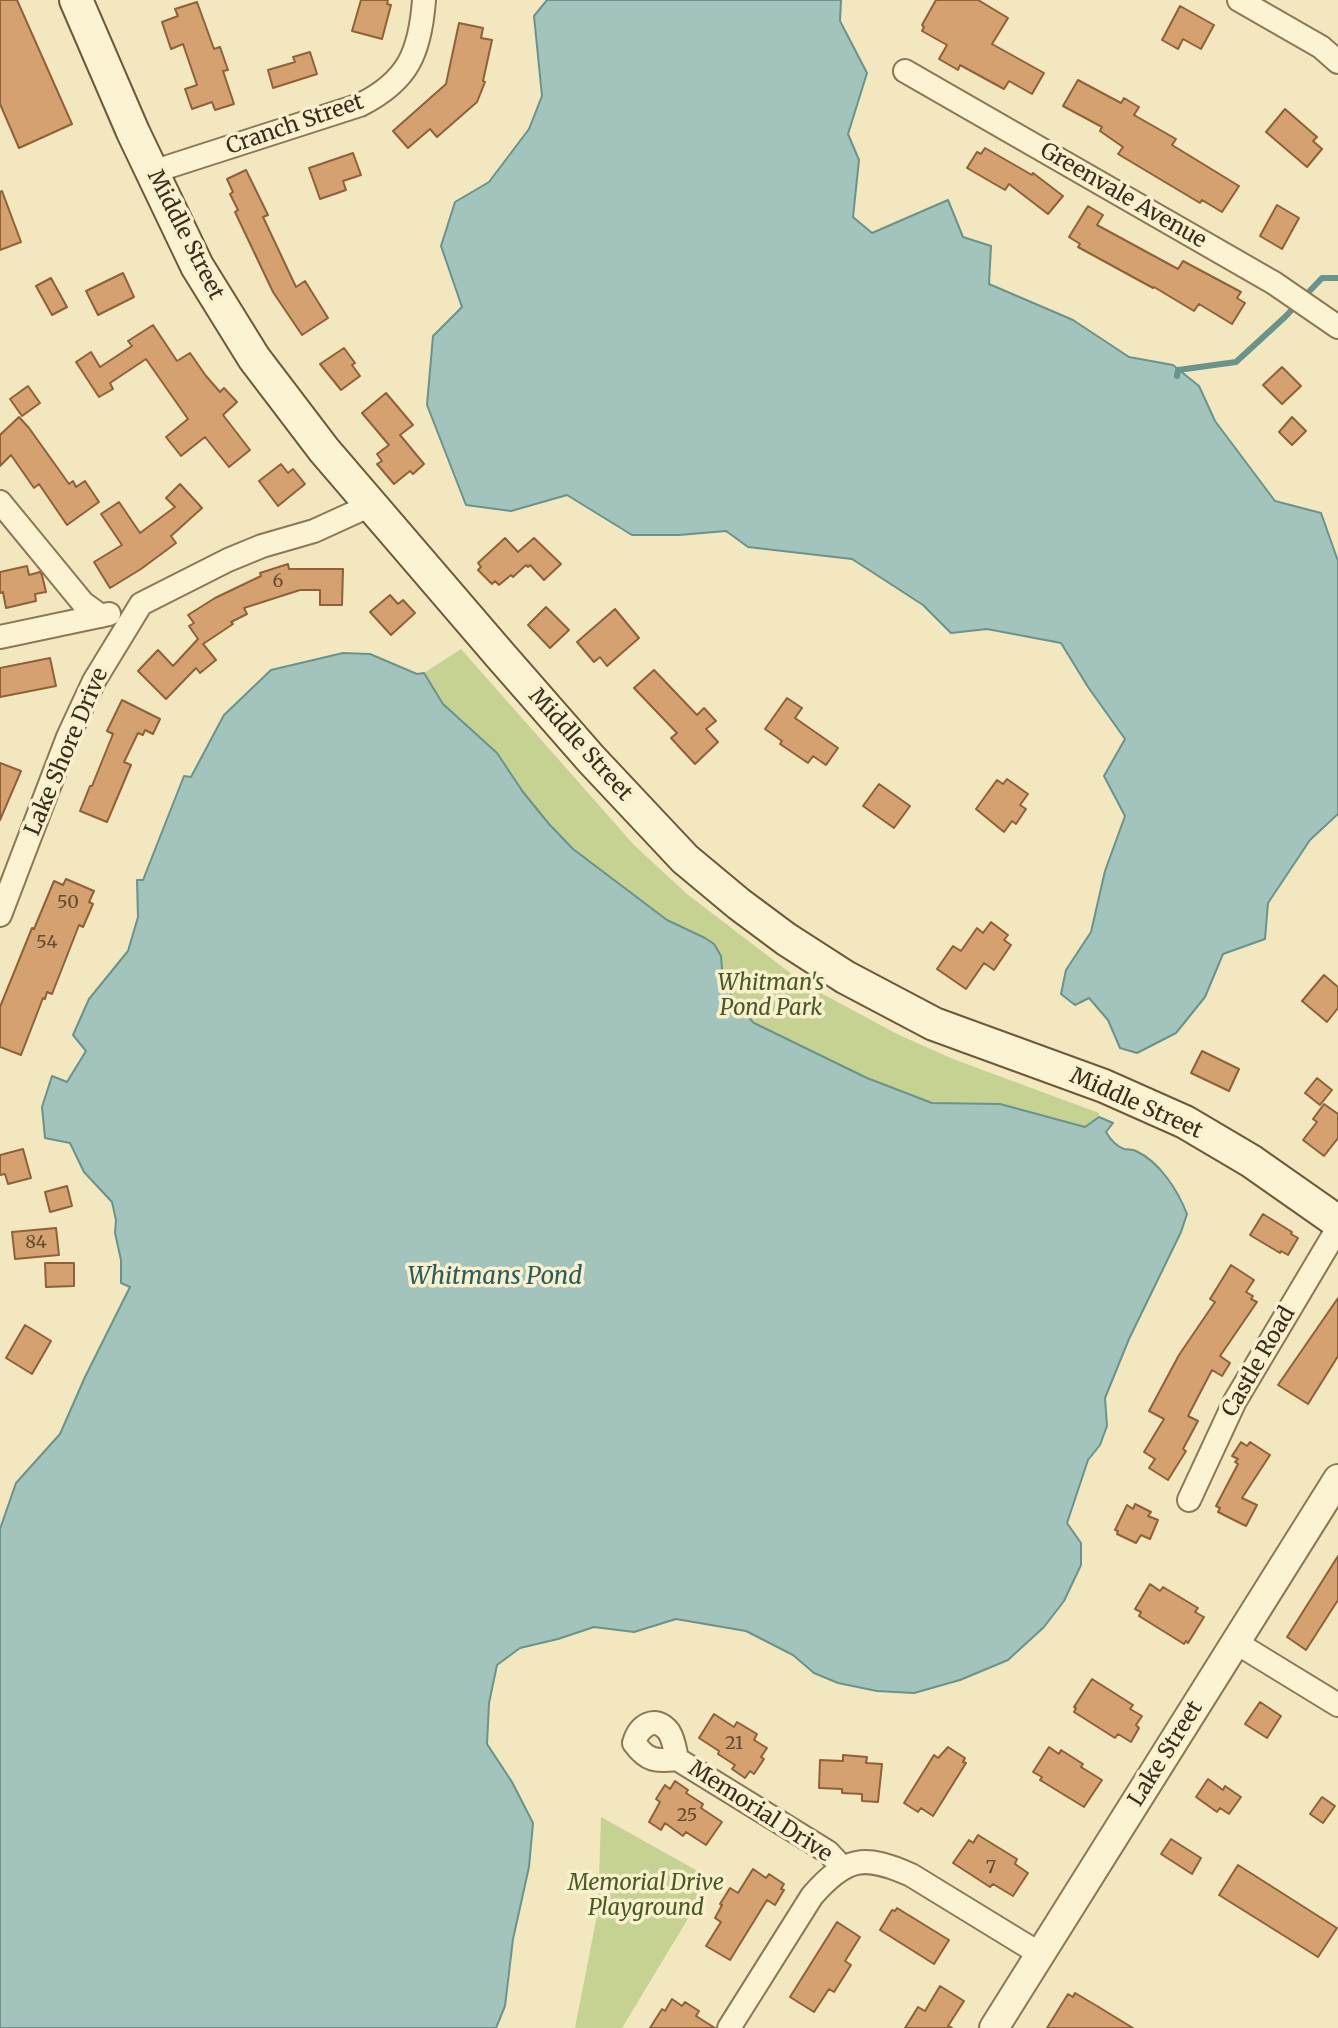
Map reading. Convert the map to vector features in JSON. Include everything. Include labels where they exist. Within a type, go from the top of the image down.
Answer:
[{"type":"main road","name":"Middle Street","points":[[76,0],[197,266],[254,358],[324,450],[371,505],[581,748],[685,859],[786,939],[845,977],[934,1024],[1104,1086],[1185,1122],[1251,1161],[1336,1218]]},
{"type":"street","name":"Cranch Street","points":[[152,172],[360,105],[376,97],[405,70],[414,53],[421,33],[424,0]]},
{"type":"street","points":[[1239,0],[1321,47],[1338,62]]},
{"type":"street","name":"Greenvale Avenue","points":[[905,71],[1299,299],[1338,327]]},
{"type":"street","points":[[0,502],[76,595],[101,616]]},
{"type":"street","points":[[0,637],[101,616],[141,604],[228,560],[262,546],[314,531],[371,505]]},
{"type":"street","name":"Lake Shore Drive","points":[[0,915],[68,737],[100,669],[141,604]]},
{"type":"street","name":"Castle Road","points":[[1189,1500],[1235,1401],[1336,1218]]},
{"type":"street","name":"Lake Street","points":[[994,2028],[1338,1479]]},
{"type":"street","points":[[1235,1642],[1338,1705]]},
{"type":"street","name":"Memorial Drive","points":[[677,1759],[828,1852],[842,1867]]},
{"type":"street","name":"Memorial Drive","points":[[729,2028],[812,1896],[842,1867],[865,1861],[889,1865],[911,1875],[1040,1954]]},
{"type":"green space","name":"Whitman's Pond Park","points":[[461,649],[634,845],[687,894],[808,986],[897,1034],[953,1059],[1099,1113],[1099,1117],[1085,1127],[959,1104],[932,1103],[867,1078],[754,1023],[737,1006],[723,981],[721,956],[705,938],[667,920],[573,849],[523,792],[497,753],[443,704],[424,673]]},
{"type":"green space","name":"Memorial Drive Playground","points":[[601,1817],[712,1879],[622,2028],[575,2028],[598,1910]]},
{"type":"water","points":[[547,0],[841,0],[840,21],[867,73],[848,134],[859,160],[853,217],[872,233],[948,200],[963,237],[991,246],[989,284],[1073,320],[1129,357],[1173,365],[1199,386],[1215,421],[1275,501],[1321,513],[1338,561],[1338,814],[1310,840],[1268,903],[1265,939],[1223,954],[1205,997],[1176,1033],[1137,1053],[1120,1048],[1108,1020],[1089,998],[1075,1005],[1061,994],[1066,970],[1091,932],[1105,871],[1125,816],[1104,776],[1125,739],[1061,643],[987,629],[951,633],[923,605],[852,559],[748,547],[726,531],[632,535],[567,495],[511,511],[466,505],[427,405],[433,336],[462,307],[441,246],[455,202],[489,182],[529,129],[542,96],[534,16]]},
{"type":"water","name":"Whitmans Pond","points":[[343,653],[370,654],[417,674],[424,673],[443,704],[497,753],[523,792],[573,849],[667,920],[714,944],[721,956],[723,981],[737,1006],[754,1023],[867,1078],[932,1103],[1000,1104],[1085,1127],[1099,1117],[1113,1123],[1106,1132],[1111,1140],[1121,1148],[1136,1151],[1153,1162],[1179,1196],[1187,1214],[1105,1398],[1107,1426],[1100,1445],[1088,1460],[1067,1523],[1081,1543],[1081,1565],[1064,1601],[1044,1627],[1008,1660],[960,1680],[914,1693],[877,1691],[838,1683],[814,1673],[793,1655],[746,1631],[676,1619],[634,1632],[594,1627],[520,1648],[497,1665],[489,1703],[487,1744],[512,1782],[533,1823],[529,1867],[513,1939],[505,2006],[496,2028],[0,2028],[0,1529],[16,1483],[60,1434],[130,1287],[121,1283],[121,1260],[112,1202],[84,1172],[70,1143],[45,1138],[42,1107],[52,1076],[67,1082],[86,1051],[73,1035],[89,999],[128,951],[138,917],[137,880],[143,880],[184,776],[191,777],[224,715],[271,670]]},
{"type":"building","points":[[0,0],[17,0],[72,124],[19,148],[0,104]]},
{"type":"building","points":[[361,0],[388,0],[387,4],[391,5],[382,39],[352,31]]},
{"type":"building","points":[[936,0],[978,0],[1008,18],[992,44],[1044,73],[1032,94],[1009,81],[1004,89],[960,65],[958,70],[939,59],[947,45],[922,31],[922,25]]},
{"type":"building","points":[[197,2],[214,49],[220,47],[228,70],[223,71],[234,104],[215,110],[212,102],[192,109],[185,89],[197,85],[183,44],[171,49],[162,22],[178,16],[175,9]]},
{"type":"building","points":[[1180,6],[1214,25],[1201,49],[1183,39],[1178,49],[1162,40]]},
{"type":"building","points":[[459,23],[483,28],[481,38],[492,40],[485,82],[477,102],[437,137],[430,129],[408,148],[393,131],[446,84]]},
{"type":"building","points":[[310,52],[317,74],[273,88],[268,70],[295,62],[293,57]]},
{"type":"building","points":[[1078,80],[1121,103],[1124,98],[1139,107],[1134,115],[1176,139],[1172,145],[1239,186],[1222,212],[1202,200],[1200,203],[1118,154],[1123,147],[1100,131],[1102,127],[1063,106]]},
{"type":"building","points":[[1285,109],[1317,137],[1313,141],[1322,149],[1307,167],[1266,132]]},
{"type":"building","points":[[985,148],[1033,173],[1063,196],[1048,214],[1009,184],[1005,190],[967,168],[977,152],[981,154]]},
{"type":"building","points":[[353,153],[361,175],[343,181],[346,190],[320,199],[309,168]]},
{"type":"building","points":[[246,170],[268,215],[263,217],[296,287],[305,281],[328,318],[302,335],[273,292],[235,212],[238,210],[227,179]]},
{"type":"building","points":[[0,192],[21,242],[0,250]]},
{"type":"building","points":[[1277,205],[1299,218],[1282,249],[1260,236]]},
{"type":"building","points":[[1088,206],[1103,215],[1097,225],[1178,269],[1183,261],[1241,292],[1237,298],[1245,303],[1232,324],[1199,304],[1194,311],[1078,247],[1080,244],[1069,237]]},
{"type":"building","points":[[123,273],[134,297],[98,315],[86,291]]},
{"type":"building","points":[[51,278],[67,307],[52,315],[36,286]]},
{"type":"building","points":[[153,325],[177,361],[190,353],[220,392],[224,388],[237,402],[223,415],[250,450],[229,467],[205,437],[181,456],[166,437],[188,419],[146,359],[110,383],[113,389],[99,397],[76,362],[91,352],[100,367],[132,346],[128,341]]},
{"type":"building","points":[[344,348],[360,376],[341,390],[320,364]]},
{"type":"building","points":[[1282,367],[1301,386],[1282,404],[1263,385]]},
{"type":"building","points":[[28,386],[40,403],[22,416],[10,399]]},
{"type":"building","points":[[386,393],[413,425],[400,435],[424,464],[394,484],[377,464],[382,461],[377,454],[389,445],[362,413]]},
{"type":"building","points":[[19,417],[69,484],[73,481],[76,487],[85,481],[99,502],[67,525],[39,484],[34,488],[11,455],[0,466],[0,435]]},
{"type":"building","points":[[1292,417],[1306,431],[1292,445],[1279,432]]},
{"type":"building","points":[[281,464],[288,473],[293,469],[305,484],[278,506],[259,481]]},
{"type":"building","points":[[180,484],[202,508],[171,536],[176,543],[110,588],[94,562],[122,545],[101,514],[119,502],[140,533],[175,507],[166,498]]},
{"type":"building","points":[[505,538],[518,552],[534,538],[561,564],[544,580],[530,565],[526,565],[499,585],[495,581],[492,584],[478,570],[481,567],[478,563]]},
{"type":"building","points":[[288,564],[289,569],[343,569],[342,605],[320,605],[320,590],[300,590],[244,608],[247,614],[231,622],[233,624],[203,644],[216,660],[200,673],[196,668],[166,699],[138,671],[158,650],[173,666],[198,639],[189,626],[194,623],[188,615],[261,576],[260,573]]},
{"type":"building","points":[[27,566],[29,575],[40,572],[46,592],[35,594],[36,601],[6,608],[3,592],[0,593],[0,572]]},
{"type":"building","points":[[390,595],[398,604],[403,600],[415,613],[391,635],[370,612]]},
{"type":"building","points":[[546,607],[569,630],[550,648],[528,625]]},
{"type":"building","points":[[615,609],[639,638],[607,666],[600,657],[594,662],[577,642]]},
{"type":"building","points":[[50,658],[56,686],[0,697],[0,668]]},
{"type":"building","points":[[654,670],[697,715],[704,708],[716,721],[706,729],[718,742],[695,764],[671,738],[677,733],[634,688]]},
{"type":"building","points":[[787,698],[802,708],[795,718],[838,748],[826,765],[813,756],[808,763],[780,744],[782,741],[765,729]]},
{"type":"building","points":[[122,700],[160,719],[153,734],[145,730],[143,735],[138,733],[124,762],[131,765],[107,822],[80,811],[113,734],[107,731]]},
{"type":"building","points":[[0,763],[21,771],[0,820]]},
{"type":"building","points":[[1007,779],[1028,794],[1020,805],[1026,809],[1016,824],[1012,821],[1004,832],[976,809],[997,780],[1003,784]]},
{"type":"building","points":[[879,784],[910,806],[894,828],[863,806]]},
{"type":"building","points":[[66,879],[94,891],[89,902],[93,904],[83,927],[79,925],[52,994],[47,992],[43,998],[21,1055],[0,1047],[0,1007],[54,881],[63,885]]},
{"type":"building","points":[[991,922],[1008,935],[1004,940],[1011,945],[994,970],[984,963],[966,989],[937,969],[953,946],[961,951],[977,928],[983,933]]},
{"type":"building","points":[[1324,975],[1338,987],[1338,1008],[1327,1022],[1302,1001]]},
{"type":"building","points":[[1202,1051],[1239,1069],[1229,1091],[1191,1073]]},
{"type":"building","points":[[1317,1078],[1332,1090],[1320,1105],[1305,1093]]},
{"type":"building","points":[[1324,1104],[1338,1114],[1338,1138],[1324,1156],[1303,1140],[1317,1122],[1313,1119]]},
{"type":"building","points":[[23,1149],[31,1178],[8,1184],[5,1174],[0,1175],[0,1155]]},
{"type":"building","points":[[67,1186],[72,1206],[50,1212],[45,1192]]},
{"type":"building","points":[[1263,1214],[1298,1238],[1288,1255],[1250,1235]]},
{"type":"building","points":[[56,1228],[59,1255],[15,1259],[12,1232]]},
{"type":"building","points":[[45,1263],[74,1263],[74,1286],[46,1287]]},
{"type":"building","points":[[1231,1265],[1254,1280],[1246,1292],[1257,1302],[1220,1356],[1230,1363],[1222,1376],[1212,1370],[1188,1416],[1198,1421],[1183,1449],[1186,1451],[1168,1480],[1149,1468],[1155,1459],[1144,1452],[1164,1419],[1149,1411],[1179,1355],[1215,1302],[1210,1299]]},
{"type":"building","points":[[1338,1298],[1338,1356],[1308,1404],[1278,1385]]},
{"type":"building","points":[[25,1325],[51,1341],[32,1374],[6,1358]]},
{"type":"building","points":[[1241,1442],[1247,1446],[1250,1442],[1270,1455],[1242,1498],[1257,1505],[1246,1526],[1218,1512],[1220,1508],[1216,1506],[1238,1464],[1235,1462],[1238,1459],[1232,1456]]},
{"type":"building","points":[[1135,1504],[1151,1512],[1148,1516],[1158,1520],[1150,1539],[1141,1535],[1136,1543],[1115,1530],[1127,1505],[1133,1509]]},
{"type":"building","points":[[1338,1556],[1338,1600],[1306,1650],[1287,1637]]},
{"type":"building","points":[[1150,1584],[1160,1591],[1163,1587],[1198,1608],[1195,1612],[1204,1617],[1188,1643],[1186,1641],[1184,1644],[1139,1616],[1141,1612],[1135,1609]]},
{"type":"building","points":[[1092,1679],[1133,1705],[1130,1709],[1142,1716],[1131,1742],[1118,1734],[1115,1738],[1074,1712]]},
{"type":"building","points":[[1260,1702],[1281,1716],[1267,1738],[1245,1724]]},
{"type":"building","points":[[714,1714],[734,1727],[737,1722],[757,1734],[754,1740],[767,1748],[754,1774],[750,1771],[745,1778],[732,1769],[735,1765],[718,1754],[719,1751],[699,1738]]},
{"type":"building","points":[[948,1747],[965,1758],[963,1762],[966,1763],[933,1816],[921,1808],[918,1812],[904,1803],[934,1755],[938,1758]]},
{"type":"building","points":[[1049,1747],[1059,1754],[1061,1750],[1102,1780],[1084,1807],[1040,1780],[1042,1777],[1033,1772]]},
{"type":"building","points":[[843,1755],[867,1757],[866,1763],[882,1764],[878,1802],[862,1801],[862,1794],[842,1793],[842,1789],[819,1788],[820,1760],[843,1761]]},
{"type":"building","points":[[1208,1779],[1223,1790],[1225,1786],[1241,1797],[1229,1814],[1220,1808],[1217,1812],[1196,1797]]},
{"type":"building","points":[[675,1781],[703,1804],[701,1808],[722,1822],[706,1845],[686,1832],[683,1836],[665,1823],[661,1830],[649,1822],[660,1802],[656,1799],[665,1785],[670,1789]]},
{"type":"building","points":[[1322,1797],[1335,1806],[1323,1823],[1310,1814]]},
{"type":"building","points":[[978,1835],[1017,1859],[1015,1864],[1028,1873],[1013,1896],[993,1884],[990,1887],[953,1863],[969,1840],[973,1843]]},
{"type":"building","points":[[1171,1839],[1201,1858],[1192,1874],[1161,1854]]},
{"type":"building","points":[[1238,1865],[1337,1928],[1318,1957],[1219,1895]]},
{"type":"building","points":[[753,1869],[766,1878],[769,1874],[784,1884],[781,1889],[784,1890],[775,1905],[767,1900],[730,1960],[706,1946],[721,1922],[715,1918],[720,1904],[730,1888],[738,1893]]},
{"type":"building","points":[[897,1908],[949,1940],[934,1964],[880,1930],[892,1910]]},
{"type":"building","points":[[837,1922],[860,1937],[845,1961],[851,1965],[834,1992],[829,1989],[814,2012],[790,1997]]},
{"type":"building","points":[[940,1986],[964,2001],[948,2026],[952,2028],[905,2028],[918,2007],[925,2011]]},
{"type":"building","points":[[1075,1993],[1133,2028],[1047,2028],[1068,1994],[1073,1997]]},
{"type":"building","points":[[672,1999],[682,2006],[685,2002],[699,2011],[696,2016],[715,2028],[650,2028]]},
{"type":"waterway","points":[[1177,376],[1178,370],[1236,362],[1322,278],[1338,278]]}]
